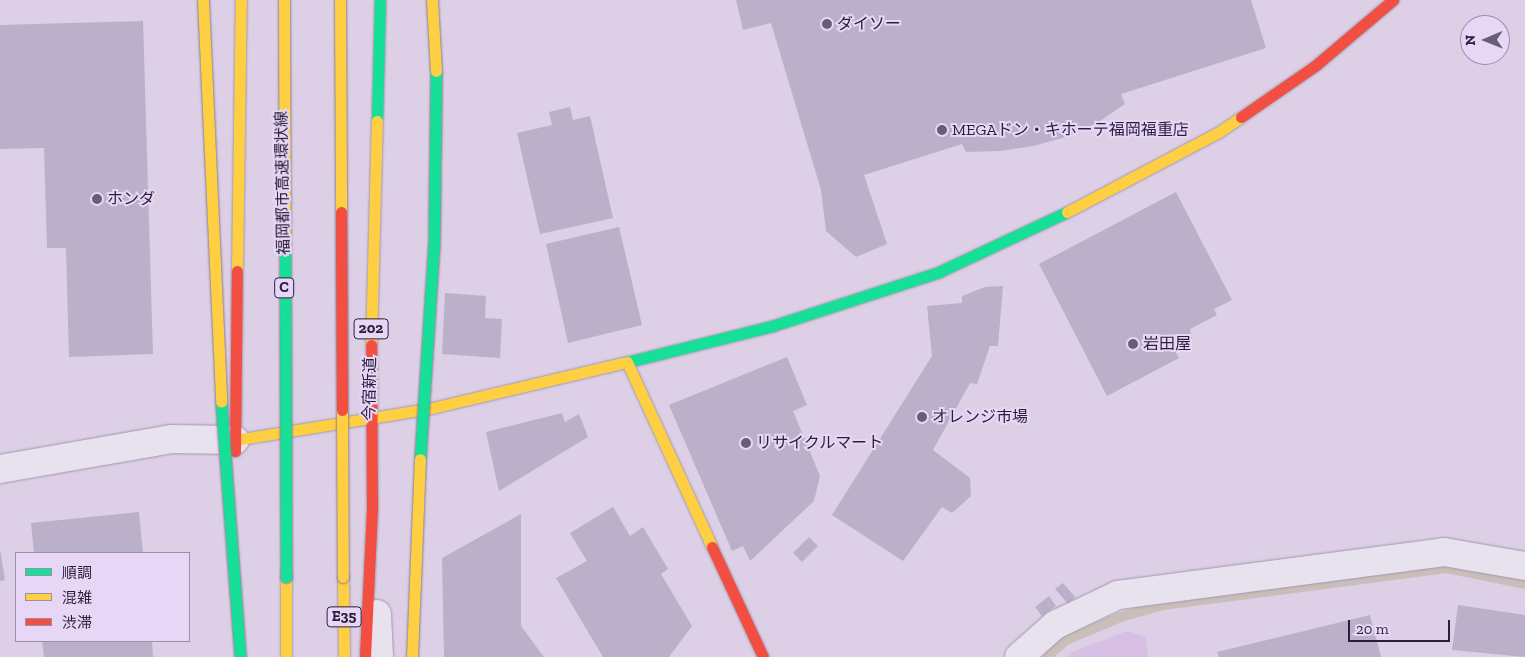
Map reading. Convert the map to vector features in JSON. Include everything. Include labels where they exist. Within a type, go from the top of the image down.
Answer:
[{"type":"main road","points":[[203,0],[221,404],[239,657]]},
{"type":"main road","points":[[239,657],[235,440],[241,0]]},
{"type":"main road","name":"福岡都市高速環状線","points":[[284,0],[286,657]]},
{"type":"main road","name":"E35","points":[[340,0],[344,657]]},
{"type":"main road","name":"今宿新道","points":[[365,657],[372,510],[369,416],[380,0]]},
{"type":"main road","points":[[412,657],[422,408],[434,242],[437,87],[432,0]]},
{"type":"main road","points":[[235,440],[369,416],[432,408],[627,362],[850,303],[939,272],[1031,231],[1219,132],[1316,65],[1394,0]]},
{"type":"main road","points":[[627,362],[763,657]]},
{"type":"street","points":[[0,468],[172,440],[235,440]]},
{"type":"street","points":[[372,510],[379,657]]},
{"type":"street","points":[[1019,657],[1055,625],[1118,595],[1444,552],[1525,566]]},
{"type":"shaded area","points":[[1127,631],[1146,637],[1148,657],[1067,657],[1072,652]]},
{"type":"building","name":"MEGAドン・キホーテ福岡福重店","points":[[736,0],[1251,0],[1266,48],[1121,94],[1125,104],[1097,123],[1066,137],[1033,146],[1000,151],[966,152],[962,144],[864,175],[887,244],[856,257],[826,231],[821,190],[771,23],[743,30]]},
{"type":"building","name":"ホンダ","points":[[143,21],[153,354],[69,357],[66,248],[47,248],[44,148],[0,149],[0,25]]},
{"type":"building","points":[[570,107],[573,120],[590,116],[613,218],[540,234],[517,133],[552,125],[549,112]]},
{"type":"building","points":[[1176,192],[1232,300],[1214,309],[1217,315],[1190,329],[1192,339],[1174,348],[1179,358],[1107,396],[1039,264]]},
{"type":"building","points":[[619,227],[642,325],[568,343],[546,244]]},
{"type":"building","name":"オレンジ市場","points":[[1003,286],[998,346],[990,346],[977,384],[970,383],[933,450],[970,478],[971,496],[952,513],[942,507],[903,561],[832,515],[932,356],[927,306],[962,303],[962,296],[985,287]]},
{"type":"building","points":[[445,293],[486,296],[485,318],[502,319],[500,358],[442,354]]},
{"type":"building","name":"リサイクルマート","points":[[787,357],[807,405],[793,411],[820,476],[814,501],[750,561],[743,546],[732,551],[669,405]]},
{"type":"building","points":[[562,413],[565,422],[579,414],[588,437],[499,491],[486,432]]},
{"type":"building","points":[[613,507],[630,536],[643,527],[668,569],[661,574],[692,626],[669,657],[603,657],[556,578],[587,561],[570,533]]},
{"type":"building","points":[[139,512],[143,552],[34,552],[31,523]]},
{"type":"building","points":[[521,514],[521,626],[544,657],[444,657],[442,558]]},
{"type":"building","points":[[809,537],[818,546],[802,562],[793,553]]},
{"type":"building","points":[[0,549],[5,580],[0,581]]},
{"type":"building","points":[[1063,583],[1075,597],[1068,604],[1055,589]]},
{"type":"building","points":[[1049,596],[1056,606],[1042,616],[1035,607]]},
{"type":"building","points":[[1458,605],[1525,615],[1525,657],[1452,650]]},
{"type":"building","points":[[1370,615],[1381,657],[1219,657],[1217,652]]},
{"type":"building","points":[[42,642],[152,642],[153,657],[44,657]]},
{"type":"waterway","points":[[1047,657],[1064,641],[1121,617],[1163,605],[1447,568],[1525,584]]},
{"type":"traffic: fast","points":[[377,121],[380,0]]},
{"type":"traffic: fast","points":[[420,459],[434,242],[436,71]]},
{"type":"traffic: fast","points":[[623,363],[772,326],[939,272],[1067,212]]},
{"type":"traffic: fast","points":[[285,249],[286,577]]},
{"type":"traffic: fast","points":[[221,402],[240,657]]},
{"type":"traffic: slow","points":[[203,0],[221,402]]},
{"type":"traffic: slow","points":[[237,271],[241,0]]},
{"type":"traffic: slow","points":[[284,0],[285,249]]},
{"type":"traffic: slow","points":[[340,0],[341,212]]},
{"type":"traffic: slow","points":[[432,0],[436,71]]},
{"type":"traffic: slow","points":[[1067,212],[1219,132],[1241,117]]},
{"type":"traffic: slow","points":[[371,345],[377,121]]},
{"type":"traffic: slow","points":[[627,362],[712,547]]},
{"type":"traffic: slow","points":[[235,440],[432,408],[623,363]]},
{"type":"traffic: slow","points":[[342,410],[343,577]]},
{"type":"traffic: slow","points":[[412,657],[420,459]]},
{"type":"traffic: slow","points":[[286,577],[286,657]]},
{"type":"traffic: slow","points":[[343,577],[344,657]]},
{"type":"traffic: jam","points":[[1241,117],[1316,65],[1393,0]]},
{"type":"traffic: jam","points":[[341,212],[342,410]]},
{"type":"traffic: jam","points":[[235,451],[237,271]]},
{"type":"traffic: jam","points":[[365,657],[372,510],[371,345]]},
{"type":"traffic: jam","points":[[712,547],[763,657]]},
{"type":"place","name":"ダイソー","points":[[827,24]]},
{"type":"place","name":"MEGAドン・キホーテ福岡福重店","points":[[942,130]]},
{"type":"place","name":"ホンダ","points":[[97,199]]},
{"type":"place","name":"岩田屋","points":[[1133,344]]},
{"type":"place","name":"オレンジ市場","points":[[922,417]]},
{"type":"place","name":"リサイクルマート","points":[[746,443]]}]
